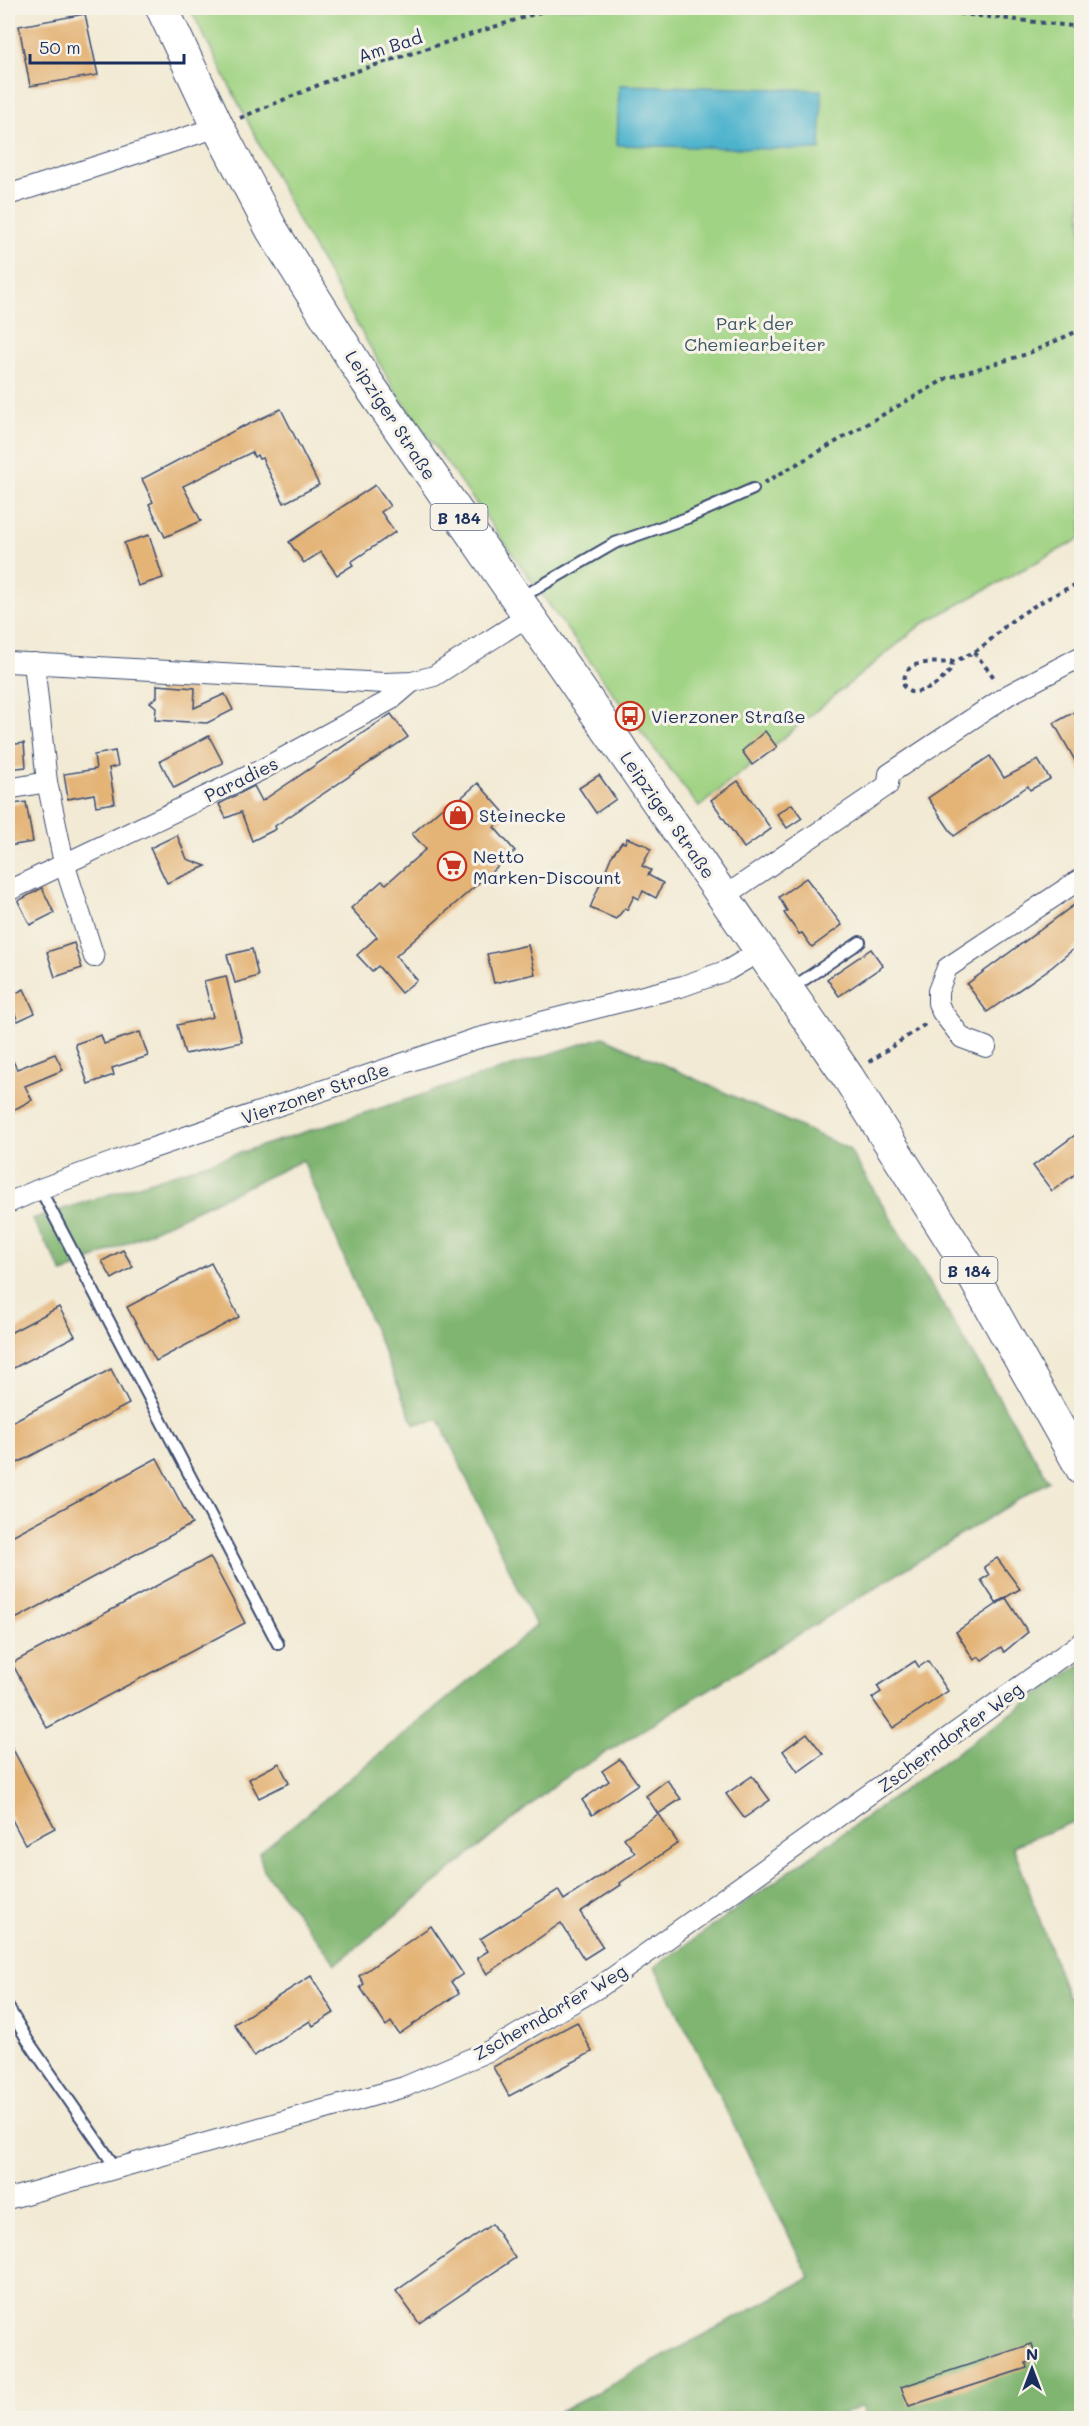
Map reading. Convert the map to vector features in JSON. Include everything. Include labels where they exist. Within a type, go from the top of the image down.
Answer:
[{"type":"main road","name":"Leipziger Straße","points":[[162,8],[227,123],[272,230],[367,382],[725,896],[848,1077],[967,1265],[1082,1469]]},
{"type":"street","points":[[8,195],[227,123]]},
{"type":"street","name":"Paradies","points":[[8,662],[372,682],[412,682],[434,676],[523,608]]},
{"type":"street","points":[[725,896],[888,785],[889,774],[1008,695],[1082,656]]},
{"type":"street","points":[[34,663],[47,782],[64,863],[94,957]]},
{"type":"street","name":"Paradies","points":[[8,891],[261,770],[392,699],[412,682]]},
{"type":"street","points":[[8,789],[47,782]]},
{"type":"street","points":[[986,1047],[962,1038],[942,1012],[938,1003],[938,991],[947,968],[1082,878]]},
{"type":"street","name":"Vierzoner Straße","points":[[8,1203],[135,1154],[475,1039],[683,986],[728,970],[762,950]]},
{"type":"street","name":"Zscherndorfer Weg","points":[[8,2199],[404,2087],[491,2049],[602,1986],[1082,1642]]},
{"type":"lane","points":[[523,608],[615,543],[687,518],[753,489]]},
{"type":"lane","points":[[789,990],[860,942]]},
{"type":"lane","points":[[40,1189],[278,1644]]},
{"type":"lane","points":[[8,2007],[28,2041],[116,2169]]},
{"type":"path","name":"Am Bad","points":[[227,123],[335,78],[553,8]]},
{"type":"path","points":[[906,8],[1082,27]]},
{"type":"path","points":[[753,489],[947,378],[1027,354],[1082,330]]},
{"type":"path","points":[[952,662],[951,670],[936,686],[922,692],[910,692],[904,687],[904,679],[909,670],[918,663],[952,662],[975,652],[1013,620],[1060,592],[1082,582]]},
{"type":"path","points":[[975,652],[1008,695]]},
{"type":"path","points":[[848,1077],[942,1012]]},
{"type":"green space","name":"Park der Chemiearbeiter","points":[[190,8],[1081,8],[1081,538],[922,624],[699,807],[630,717],[635,713],[628,704],[623,707],[397,394],[301,226]]},
{"type":"green space","points":[[603,1037],[849,1149],[1049,1481],[561,1780],[336,1964],[264,1871],[259,1853],[536,1626],[439,1420],[414,1424],[303,1160],[63,1273],[32,1219]]},
{"type":"green space","points":[[1081,1664],[1081,1819],[1013,1846],[1068,1998],[1081,1994],[1081,2418],[866,2418],[862,2406],[834,2418],[549,2418],[810,2278],[655,1967]]},
{"type":"water","points":[[619,85],[822,90],[820,150],[617,145]]},
{"type":"building","points":[[85,14],[98,75],[30,86],[19,26]]},
{"type":"building","points":[[281,409],[319,485],[284,503],[262,458],[259,459],[257,455],[254,457],[252,452],[183,486],[201,521],[165,537],[149,504],[153,502],[142,479],[243,426]]},
{"type":"building","points":[[375,485],[390,506],[381,512],[395,532],[351,562],[353,565],[337,575],[321,552],[304,563],[289,542]]},
{"type":"building","points":[[149,535],[163,578],[138,586],[124,543]]},
{"type":"building","points":[[157,685],[195,688],[194,708],[225,694],[233,710],[207,723],[155,720],[156,707],[150,702],[157,697]]},
{"type":"building","points":[[1082,708],[1082,773],[1054,723]]},
{"type":"building","points":[[391,714],[408,737],[275,826],[276,829],[252,841],[241,812],[226,818],[219,804],[254,786],[262,801]]},
{"type":"building","points":[[765,731],[777,747],[752,765],[742,751]]},
{"type":"building","points":[[209,736],[223,763],[174,788],[160,761]]},
{"type":"building","points":[[24,743],[26,767],[8,769],[8,745]]},
{"type":"building","points":[[115,751],[118,766],[109,768],[115,803],[96,806],[94,794],[68,799],[64,774],[96,769],[94,755]]},
{"type":"building","points":[[990,756],[1004,778],[1038,760],[1050,779],[1030,790],[1028,786],[954,836],[928,798]]},
{"type":"building","points":[[599,775],[616,799],[596,813],[579,788]]},
{"type":"building","points":[[738,781],[771,829],[744,848],[711,800]]},
{"type":"building","name":"Netto Marken-Discount","points":[[478,783],[507,816],[494,827],[515,851],[396,956],[417,980],[401,993],[378,966],[372,971],[357,955],[377,937],[351,908],[382,881],[386,884],[426,849],[412,834],[448,802],[455,803]]},
{"type":"building","points":[[26,802],[33,842],[8,846],[8,805]]},
{"type":"building","points":[[792,804],[802,818],[787,828],[777,814]]},
{"type":"building","points":[[177,835],[187,859],[206,866],[167,883],[150,848]]},
{"type":"building","points":[[627,838],[651,849],[642,866],[651,870],[648,875],[663,883],[656,898],[643,891],[639,899],[634,896],[627,910],[625,908],[616,919],[590,908],[611,857]]},
{"type":"building","points":[[806,878],[842,925],[812,947],[784,913],[787,911],[779,897]]},
{"type":"building","points":[[42,888],[54,913],[30,925],[18,901]]},
{"type":"building","points":[[1082,899],[1082,942],[1052,967],[987,1012],[967,984]]},
{"type":"building","points":[[74,943],[82,968],[55,977],[47,952]]},
{"type":"building","points":[[528,945],[535,974],[494,983],[487,954]]},
{"type":"building","points":[[252,949],[258,976],[235,983],[227,955]]},
{"type":"building","points":[[871,949],[883,966],[839,996],[827,979]]},
{"type":"building","points":[[226,976],[242,1042],[185,1054],[177,1025],[213,1017],[204,981]]},
{"type":"building","points":[[24,989],[35,1013],[18,1021],[8,997]]},
{"type":"building","points":[[140,1032],[148,1056],[112,1068],[114,1075],[88,1084],[75,1044],[101,1035],[104,1044]]},
{"type":"building","points":[[8,1051],[17,1069],[55,1054],[63,1070],[25,1086],[32,1100],[8,1113]]},
{"type":"building","points":[[1082,1130],[1082,1169],[1052,1191],[1033,1166]]},
{"type":"building","points":[[123,1250],[133,1267],[112,1279],[102,1261]]},
{"type":"building","points":[[211,1263],[239,1317],[156,1361],[127,1307]]},
{"type":"building","points":[[59,1307],[75,1336],[8,1371],[8,1334]]},
{"type":"building","points":[[111,1369],[129,1404],[8,1468],[8,1424]]},
{"type":"building","points":[[157,1458],[192,1524],[8,1623],[8,1538]]},
{"type":"building","points":[[210,1557],[245,1623],[47,1728],[12,1663]]},
{"type":"building","points":[[997,1558],[1020,1589],[996,1603],[981,1580],[989,1575],[984,1567]]},
{"type":"building","points":[[1006,1598],[1028,1632],[1004,1652],[1001,1647],[982,1660],[979,1657],[974,1660],[956,1632]]},
{"type":"building","points":[[915,1661],[919,1667],[928,1661],[948,1691],[893,1728],[872,1698],[881,1692],[877,1686]]},
{"type":"building","points":[[807,1733],[823,1754],[798,1772],[783,1751]]},
{"type":"building","points":[[8,1740],[55,1828],[25,1844],[8,1812]]},
{"type":"building","points":[[620,1759],[638,1784],[592,1815],[582,1800],[609,1781],[602,1771]]},
{"type":"building","points":[[279,1763],[289,1783],[259,1798],[249,1779]]},
{"type":"building","points":[[752,1776],[770,1800],[744,1818],[726,1794]]},
{"type":"building","points":[[667,1780],[681,1799],[658,1814],[646,1796]]},
{"type":"building","points":[[658,1814],[678,1843],[580,1912],[603,1947],[584,1959],[561,1923],[487,1974],[477,1958],[488,1951],[480,1939],[558,1890],[564,1900],[635,1853],[624,1838]]},
{"type":"building","points":[[431,1926],[463,1974],[451,1982],[459,1993],[399,2034],[391,2022],[386,2026],[360,1987],[364,1984],[359,1976]]},
{"type":"building","points":[[311,1976],[334,2013],[313,2026],[310,2021],[254,2056],[234,2024]]},
{"type":"building","points":[[577,2022],[592,2052],[509,2096],[493,2067]]},
{"type":"building","points":[[492,2224],[515,2258],[419,2323],[396,2291]]},
{"type":"building","points":[[1032,2344],[1037,2360],[1026,2363],[1027,2368],[909,2406],[901,2387]]},
{"type":"place","name":"Vierzoner Straße","points":[[630,716]]},
{"type":"place","name":"Steinecke","points":[[458,815]]},
{"type":"place","name":"Netto Marken-Discount","points":[[452,866]]}]
